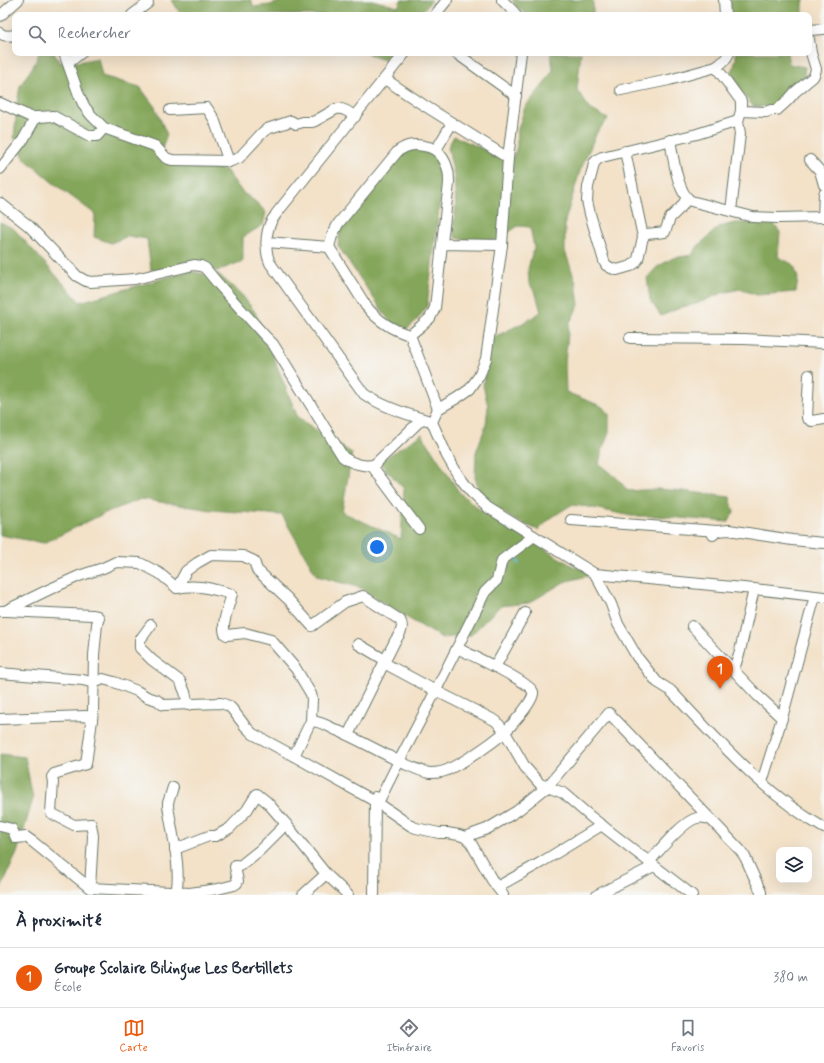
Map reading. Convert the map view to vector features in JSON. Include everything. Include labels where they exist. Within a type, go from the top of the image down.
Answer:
[{"type":"street","points":[[0,16],[18,0]]},
{"type":"street","points":[[437,12],[447,0]]},
{"type":"street","points":[[502,0],[514,12]]},
{"type":"street","points":[[724,0],[725,12]]},
{"type":"street","points":[[136,12],[148,3]]},
{"type":"street","points":[[812,30],[824,28]]},
{"type":"street","points":[[0,33],[5,36],[12,35]]},
{"type":"street","points":[[65,56],[84,106],[104,128],[155,146],[166,158],[172,160],[229,162],[239,158],[267,129],[291,121],[296,124],[312,122],[340,108],[344,109],[355,117]]},
{"type":"street","points":[[68,63],[77,56]]},
{"type":"street","points":[[404,56],[276,214],[271,222],[268,232],[267,258],[364,394],[408,415],[432,422]]},
{"type":"street","points":[[460,56],[516,96]]},
{"type":"street","points":[[521,56],[508,158],[502,245],[486,359],[480,376],[470,389],[438,409],[432,422],[447,456],[458,475],[471,492],[487,507],[595,574],[754,589],[820,597],[762,782]]},
{"type":"street","points":[[621,90],[670,80],[716,67],[722,63],[727,56]]},
{"type":"street","points":[[625,151],[644,237],[638,259],[635,263],[631,266],[617,270],[606,265],[604,261],[587,201],[588,187],[594,163],[602,157],[625,151],[670,140],[697,134],[740,116],[777,110],[813,77],[816,69],[812,56]]},
{"type":"street","points":[[716,67],[740,101],[740,134],[731,211]]},
{"type":"street","points":[[385,79],[508,158]]},
{"type":"street","points":[[0,103],[31,117],[53,116],[94,137],[99,135],[104,128]]},
{"type":"street","points":[[170,110],[207,108],[214,119],[229,162]]},
{"type":"street","points":[[0,169],[23,140],[36,117]]},
{"type":"street","points":[[436,150],[452,123]]},
{"type":"street","points":[[670,140],[676,174],[684,194],[691,201],[753,217],[824,217],[824,194]]},
{"type":"street","points":[[417,145],[427,146],[436,150],[442,156],[447,167],[449,179],[435,308],[430,318],[410,334],[398,332],[373,315],[329,247],[332,236],[338,224],[398,151],[406,146],[417,145]]},
{"type":"street","points":[[810,160],[820,171],[824,185]]},
{"type":"street","points":[[644,237],[647,234],[666,231],[670,218],[682,206],[687,198]]},
{"type":"street","points":[[0,203],[29,226],[78,276],[86,281],[135,279],[194,265],[205,268],[273,344],[343,457],[367,466],[372,466],[376,464],[422,419]]},
{"type":"street","points":[[267,242],[329,247]]},
{"type":"street","points":[[442,244],[502,245]]},
{"type":"street","points":[[410,334],[438,409]]},
{"type":"street","points":[[630,338],[744,339],[824,342]]},
{"type":"street","points":[[809,375],[807,418],[812,421],[824,419]]},
{"type":"street","points":[[372,466],[419,529]]},
{"type":"street","points":[[571,520],[714,534],[729,530],[792,540],[824,543]]},
{"type":"street","points":[[374,895],[376,800],[399,761],[436,691],[485,592],[497,580],[502,560],[534,536]]},
{"type":"street","points":[[177,588],[186,571],[196,563],[211,555],[243,556],[254,561],[257,570],[288,599],[312,626],[345,602],[363,596],[400,620],[402,623],[402,630],[348,735]]},
{"type":"street","points":[[3,611],[79,576],[116,562],[140,563],[159,573],[177,588]]},
{"type":"street","points":[[595,574],[611,604],[618,624],[637,657],[657,682],[670,690],[737,760],[762,782],[792,806],[824,828]]},
{"type":"street","points":[[177,588],[186,586],[204,587],[232,594],[227,612],[224,630],[225,634],[245,633],[271,640],[296,669],[311,694],[312,699],[311,721],[294,756]]},
{"type":"street","points":[[734,670],[740,651],[754,589]]},
{"type":"street","points":[[3,611],[97,616],[99,618],[94,650],[93,711],[86,764],[54,774],[52,777],[51,813],[74,826],[91,824],[93,836],[90,888]]},
{"type":"street","points":[[495,667],[525,613]]},
{"type":"street","points":[[151,625],[140,640],[140,648],[152,660],[180,681],[185,692],[188,705]]},
{"type":"street","points":[[692,626],[757,695],[782,718]]},
{"type":"street","points":[[358,644],[385,662],[436,691],[496,721],[505,732],[525,767],[540,784],[563,793],[602,826],[692,895]]},
{"type":"street","points":[[311,721],[320,722],[424,772],[432,773],[450,769],[481,750],[505,732],[526,708],[533,696],[531,688],[527,684],[457,648]]},
{"type":"street","points":[[0,673],[83,680],[94,683],[104,679],[137,691],[146,697],[157,700],[163,705],[221,703],[229,706],[253,734],[376,800],[416,828],[465,837],[471,843],[500,891],[540,863],[602,826]]},
{"type":"street","points":[[465,837],[487,829],[517,811],[547,787],[609,713],[743,854],[761,892],[761,895]]},
{"type":"street","points":[[0,719],[86,716],[92,720]]},
{"type":"street","points":[[173,787],[168,806],[175,849],[178,883],[176,894]]},
{"type":"street","points":[[175,849],[209,836],[216,836],[230,828],[247,810],[257,794],[267,802],[286,824],[326,874],[348,895]]},
{"type":"street","points":[[598,895],[652,864],[674,835],[692,820],[707,818],[712,820]]},
{"type":"street","points":[[0,826],[12,829],[16,838],[26,837],[90,888],[176,894],[218,892],[234,885],[238,881],[235,869],[236,866],[240,866],[260,850],[286,824]]},
{"type":"street","points":[[303,895],[326,874]]},
{"type":"green space","points":[[172,0],[251,0],[254,7],[270,5],[286,0],[372,0],[398,7],[401,0],[432,0],[422,12],[179,12]]},
{"type":"green space","points":[[512,0],[593,0],[593,12],[523,12]]},
{"type":"green space","points":[[730,0],[804,0],[803,12],[731,12]]},
{"type":"green space","points":[[38,56],[56,56],[60,63],[78,62],[98,58],[102,76],[140,87],[155,107],[167,135],[158,159],[187,165],[226,170],[242,192],[256,202],[266,212],[263,225],[243,237],[243,261],[217,271],[192,268],[151,270],[147,239],[128,236],[111,243],[94,237],[95,214],[52,182],[25,159],[14,137],[20,86]]},
{"type":"green space","points":[[372,56],[388,56],[385,60]]},
{"type":"green space","points":[[551,56],[581,56],[577,90],[590,109],[608,119],[597,132],[580,171],[565,221],[565,251],[576,283],[579,305],[569,324],[565,362],[566,392],[601,406],[609,413],[609,433],[602,450],[599,464],[618,479],[628,491],[657,489],[730,497],[734,512],[728,522],[657,516],[631,516],[589,507],[571,505],[551,518],[538,530],[515,520],[496,508],[480,494],[475,478],[476,452],[486,425],[488,406],[483,385],[492,338],[525,322],[541,312],[536,294],[529,283],[528,269],[534,247],[530,227],[518,226],[497,240],[473,241],[456,238],[453,229],[456,206],[454,176],[448,147],[454,136],[483,149],[495,157],[513,158],[517,146],[517,132],[525,107],[544,84],[553,70]]},
{"type":"green space","points":[[736,56],[788,56],[789,64],[805,67],[804,77],[773,107],[753,106],[740,91],[732,73]]},
{"type":"green space","points":[[408,149],[421,149],[430,152],[437,157],[444,168],[427,306],[417,320],[407,329],[390,322],[338,246],[340,230],[385,173]]},
{"type":"green space","points":[[0,222],[14,229],[80,302],[190,271],[203,274],[218,274],[242,295],[255,312],[298,418],[352,453],[342,512],[401,539],[404,489],[379,462],[422,434],[459,492],[485,514],[573,566],[595,574],[564,582],[529,603],[500,606],[471,635],[442,638],[399,613],[361,588],[317,576],[282,515],[211,510],[141,499],[105,513],[44,543],[0,535]]},
{"type":"green space","points":[[735,223],[773,223],[780,232],[778,257],[794,265],[798,279],[796,292],[757,295],[740,289],[722,293],[661,316],[650,300],[647,278],[657,267],[673,258],[692,255],[698,246],[719,227]]},
{"type":"green space","points":[[0,754],[25,757],[33,799],[17,853],[0,890]]},
{"type":"waterway","points":[[516,554],[519,564]]},
{"type":"place","name":"Groupe Scolaire Bilingue Les Bertillets","points":[[720,689]]}]
